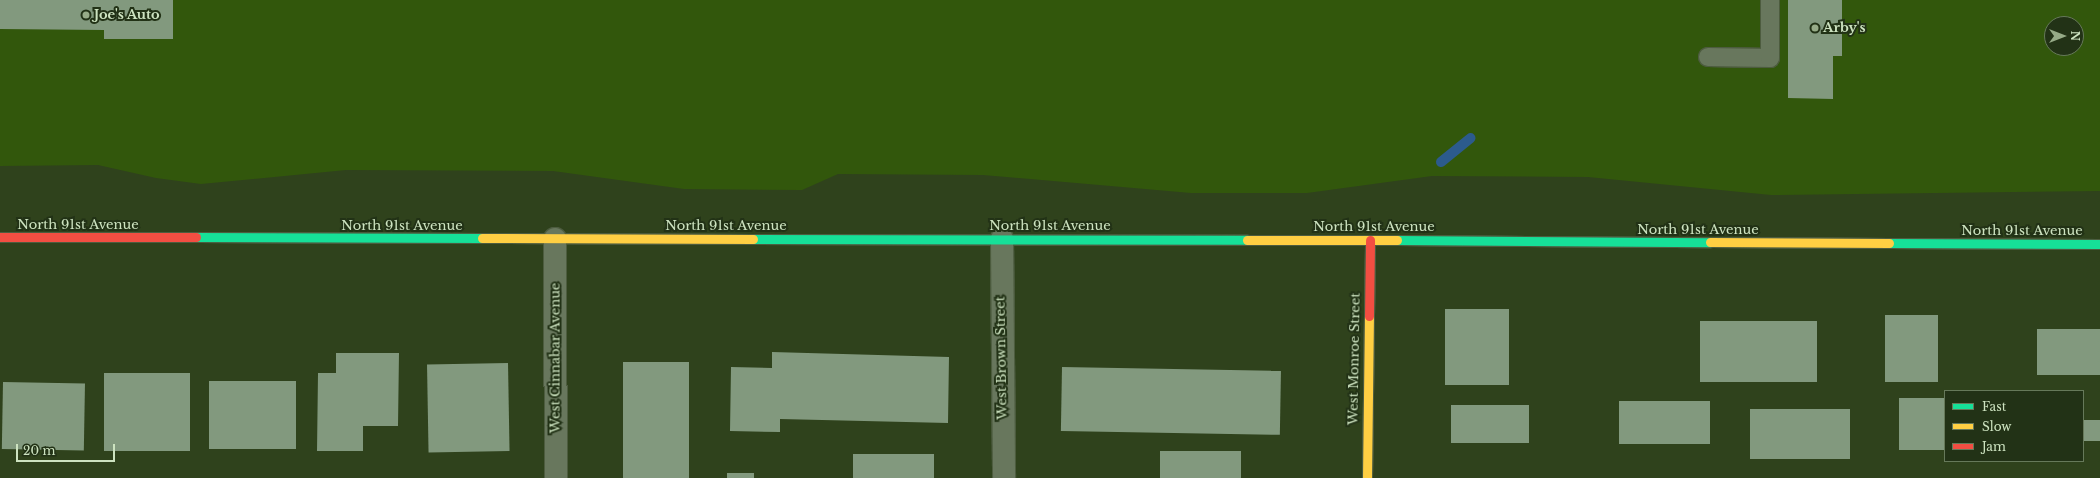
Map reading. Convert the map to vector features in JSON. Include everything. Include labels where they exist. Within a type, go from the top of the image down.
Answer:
[{"type":"main road","name":"North 91st Avenue","points":[[0,238],[1370,240],[2100,244]]},
{"type":"main road","name":"West Monroe Street","points":[[1367,478],[1370,240]]},
{"type":"street","name":"West Cinnabar Avenue","points":[[555,239],[556,478]]},
{"type":"street","name":"West Brown Street","points":[[1002,239],[1004,478]]},
{"type":"lane","points":[[1708,57],[1770,58],[1770,0]]},
{"type":"shaded area","points":[[0,0],[2100,0],[2100,191],[1771,195],[1588,177],[1432,176],[1307,193],[1191,193],[983,175],[838,174],[802,190],[684,189],[553,171],[346,170],[201,184],[156,178],[98,165],[0,166]]},
{"type":"building","name":"Joe's Auto","points":[[0,0],[173,0],[173,39],[104,39],[104,30],[0,29]]},
{"type":"building","name":"Arby's","points":[[1788,0],[1842,0],[1842,56],[1833,56],[1833,99],[1788,98]]},
{"type":"building","points":[[1445,309],[1509,309],[1509,385],[1445,385]]},
{"type":"building","points":[[1885,315],[1938,315],[1938,382],[1885,382]]},
{"type":"building","points":[[1700,321],[1817,321],[1817,382],[1700,382]]},
{"type":"building","points":[[2037,329],[2100,329],[2100,375],[2037,375]]},
{"type":"building","points":[[772,352],[949,357],[948,423],[780,419],[780,432],[730,431],[731,367],[772,368]]},
{"type":"building","points":[[336,353],[399,353],[398,426],[363,426],[363,451],[317,451],[318,373],[336,373]]},
{"type":"building","points":[[623,362],[689,362],[689,478],[623,478]]},
{"type":"building","points":[[508,363],[510,451],[429,452],[427,364]]},
{"type":"building","points":[[1062,367],[1281,371],[1280,435],[1061,431]]},
{"type":"building","points":[[104,373],[190,373],[190,451],[104,451]]},
{"type":"building","points":[[209,381],[296,381],[296,449],[209,449]]},
{"type":"building","points":[[3,382],[85,383],[84,450],[2,449]]},
{"type":"building","points":[[1899,398],[1944,398],[1944,450],[1899,450]]},
{"type":"building","points":[[1619,401],[1710,401],[1710,444],[1619,444]]},
{"type":"building","points":[[1451,405],[1529,405],[1529,443],[1451,443]]},
{"type":"building","points":[[1750,409],[1850,409],[1850,459],[1750,459]]},
{"type":"building","points":[[2084,420],[2100,420],[2100,441],[2084,441]]},
{"type":"building","points":[[1160,451],[1241,451],[1241,478],[1160,478]]},
{"type":"building","points":[[853,454],[934,454],[934,478],[853,478]]},
{"type":"building","points":[[727,473],[754,473],[754,478],[727,478]]},
{"type":"waterway","points":[[1441,162],[1471,138]]},
{"type":"traffic: fast","points":[[196,237],[482,238]]},
{"type":"traffic: fast","points":[[753,239],[1247,240]]},
{"type":"traffic: fast","points":[[1397,240],[1710,242]]},
{"type":"traffic: fast","points":[[1889,243],[2100,244]]},
{"type":"traffic: slow","points":[[482,238],[753,239]]},
{"type":"traffic: slow","points":[[1247,240],[1397,240]]},
{"type":"traffic: slow","points":[[1710,242],[1889,243]]},
{"type":"traffic: slow","points":[[1367,478],[1369,316]]},
{"type":"traffic: jam","points":[[0,237],[196,237]]},
{"type":"traffic: jam","points":[[1369,316],[1370,240]]},
{"type":"place","name":"Joe's Auto","points":[[86,15]]},
{"type":"place","name":"Arby's","points":[[1815,28]]}]
